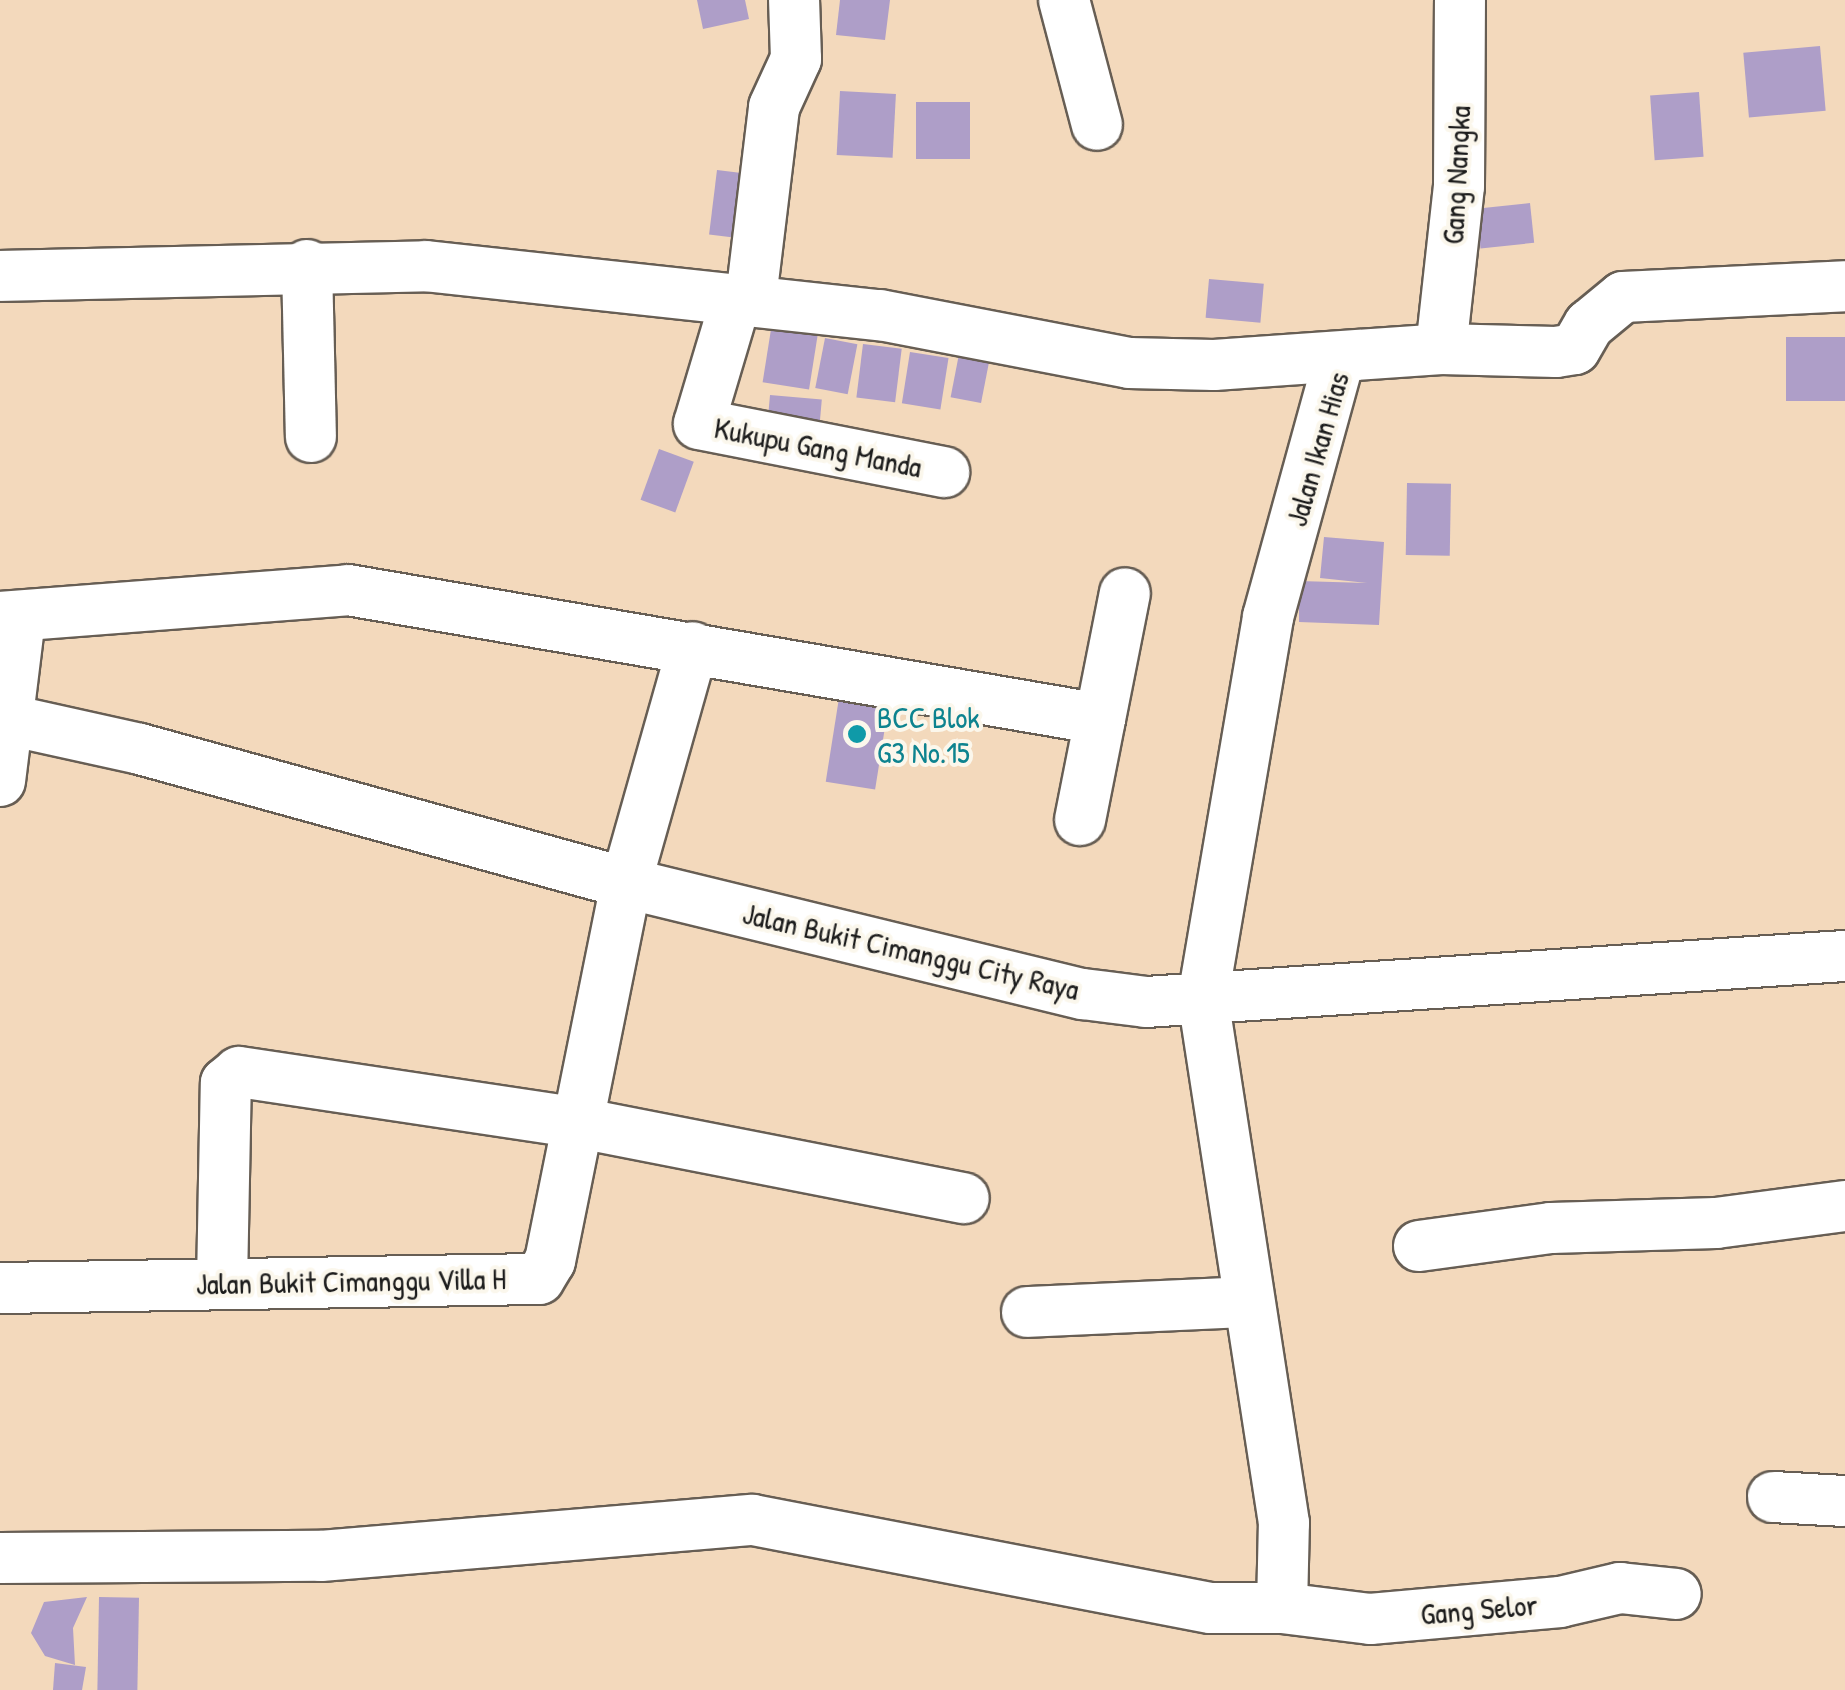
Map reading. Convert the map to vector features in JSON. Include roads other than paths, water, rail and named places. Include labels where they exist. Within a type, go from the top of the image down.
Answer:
[{"type":"street","points":[[743,301],[774,107],[796,59],[794,0]]},
{"type":"street","points":[[1064,0],[1097,124]]},
{"type":"street","name":"Gang Nangka","points":[[1441,349],[1459,186],[1460,0]]},
{"type":"street","points":[[308,265],[310,436]]},
{"type":"street","points":[[0,276],[308,265],[426,266],[880,314],[1129,363],[1339,359]]},
{"type":"street","name":"Jalan Ikan Hias","points":[[1282,1608],[1284,1523],[1202,998],[1268,617],[1339,359],[1441,349],[1575,349],[1589,325],[1623,297],[1845,286]]},
{"type":"street","name":"Kukupu Gang Manda","points":[[743,301],[699,424],[944,472]]},
{"type":"street","points":[[0,780],[10,617],[348,590],[1100,719]]},
{"type":"street","points":[[1080,820],[1126,593]]},
{"type":"street","points":[[580,1123],[626,883],[694,647]]},
{"type":"street","name":"Jalan Bukit Cimanggu City Raya","points":[[6,718],[626,883],[1083,994],[1146,1002],[1845,956]]},
{"type":"street","points":[[222,1282],[226,1083],[238,1072],[580,1123],[964,1198]]},
{"type":"street","name":"Jalan Bukit Cimanggu Villa H","points":[[0,1288],[539,1279],[550,1261],[580,1123]]},
{"type":"street","points":[[1419,1246],[1550,1228],[1716,1223],[1845,1206]]},
{"type":"street","points":[[1028,1312],[1248,1302]]},
{"type":"street","points":[[1773,1498],[1845,1501]]},
{"type":"street","name":"Gang Selor","points":[[0,1558],[321,1556],[753,1520],[1211,1608],[1282,1608],[1370,1619],[1560,1602],[1620,1588],[1676,1594]]},
{"type":"place","name":"BCC Blok G3 No.15","points":[[857,734]]}]
